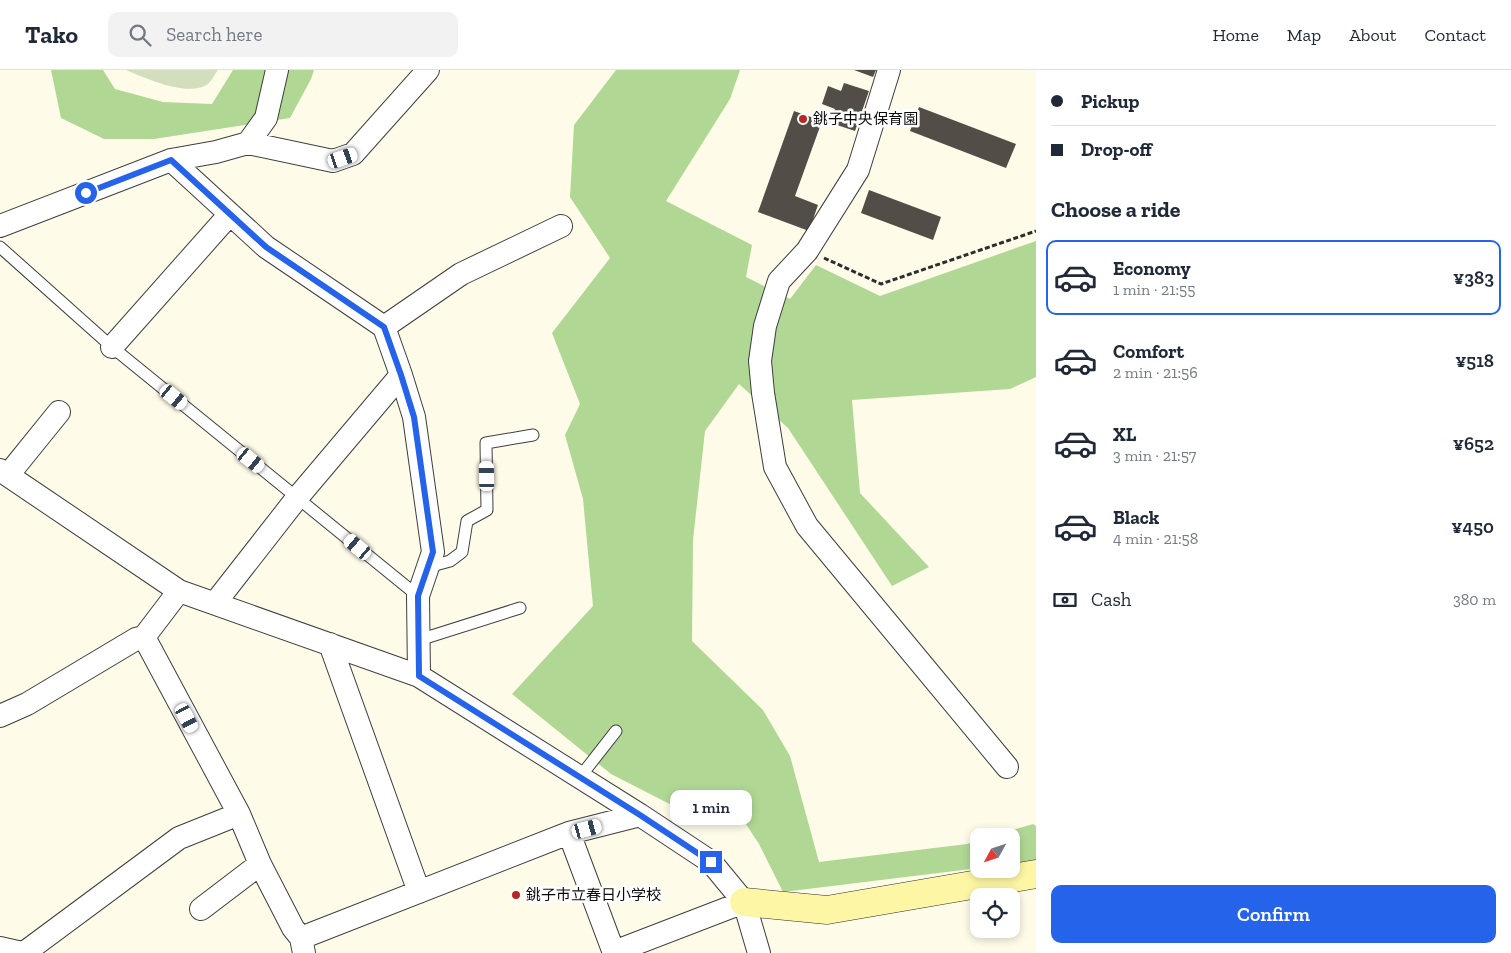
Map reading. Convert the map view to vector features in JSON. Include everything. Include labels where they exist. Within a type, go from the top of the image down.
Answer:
[{"type":"street","points":[[248,142],[266,118],[277,70]]},
{"type":"street","points":[[0,226],[171,160],[216,152],[248,142],[333,161],[353,154],[428,70]]},
{"type":"street","points":[[889,70],[858,170],[807,251],[779,281],[765,326],[760,361],[762,393],[775,467],[807,526],[1007,767]]},
{"type":"street","points":[[171,160],[266,247],[384,327],[414,417],[433,552],[418,596],[419,676]]},
{"type":"street","points":[[112,347],[230,214]]},
{"type":"street","points":[[384,327],[461,274],[562,226]]},
{"type":"street","points":[[215,603],[297,498],[401,375]]},
{"type":"street","points":[[59,412],[4,472],[179,591],[419,676],[640,815],[711,862],[744,902],[759,953]]},
{"type":"street","points":[[0,716],[27,704],[136,639],[144,637],[179,591]]},
{"type":"street","points":[[144,637],[239,814],[260,864],[302,945],[420,892],[569,833],[640,815]]},
{"type":"street","points":[[330,644],[420,892]]},
{"type":"street","points":[[0,948],[23,953],[178,838],[239,814]]},
{"type":"street","points":[[569,833],[614,953],[744,902],[827,910],[1036,874]]},
{"type":"street","points":[[201,909],[260,864]]},
{"type":"lane","points":[[0,246],[112,347],[418,596]]},
{"type":"lane","points":[[428,568],[450,562],[462,552],[467,520],[487,510],[486,443],[533,435]]},
{"type":"lane","points":[[419,640],[520,608]]},
{"type":"lane","points":[[580,777],[616,731]]},
{"type":"path","points":[[807,251],[881,284],[1036,231]]},
{"type":"green space","points":[[51,70],[103,70],[115,89],[163,102],[212,104],[233,70],[314,70],[290,118],[154,139],[104,139],[61,118]]},
{"type":"green space","points":[[126,70],[218,70],[209,83],[191,89],[168,86]]},
{"type":"green space","points":[[616,70],[740,70],[730,99],[666,201],[752,245],[746,277],[790,299],[816,265],[880,296],[1036,241],[1036,377],[1010,389],[852,400],[860,493],[929,567],[892,586],[788,428],[739,384],[705,431],[693,540],[692,641],[763,710],[790,756],[819,862],[970,843],[970,869],[783,892],[759,844],[734,806],[693,816],[611,774],[512,694],[593,606],[583,499],[565,435],[580,404],[552,333],[610,258],[570,197],[574,125]]},
{"type":"green space","points":[[1033,824],[1036,826],[1036,861],[1020,863],[1020,828]]},
{"type":"building","points":[[854,70],[876,70],[873,77]]},
{"type":"building","points":[[844,83],[869,91],[855,131],[837,125],[839,119],[832,117],[835,109],[822,104],[828,86],[841,91]]},
{"type":"building","points":[[919,107],[1016,144],[1006,168],[910,131]]},
{"type":"building","points":[[794,111],[822,121],[795,196],[818,205],[809,231],[758,212]]},
{"type":"building","points":[[869,190],[941,217],[933,240],[861,213]]},
{"type":"place","name":"銚子中央保育園","points":[[803,119]]},
{"type":"place","name":"銚子市立春日小学校","points":[[516,895]]},
{"type":"route","points":[[86,193],[171,160],[266,247],[384,327],[414,417],[433,552],[418,596],[419,676],[711,862]]}]
